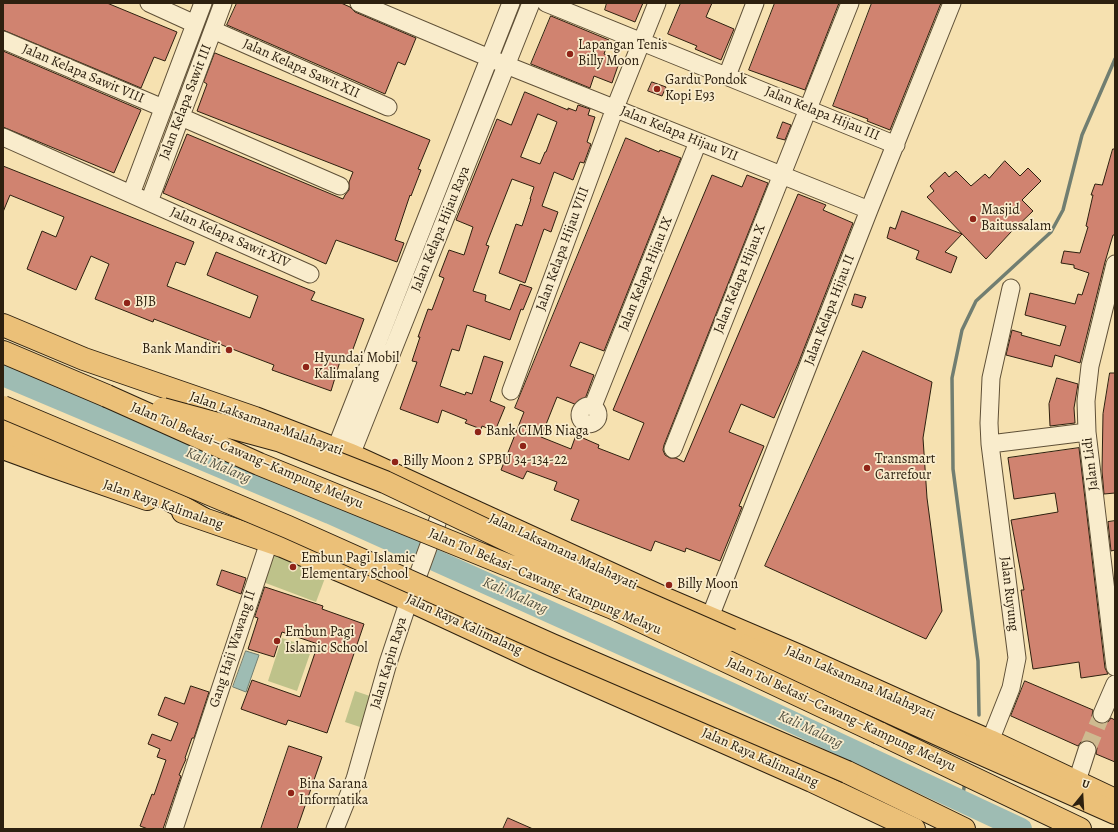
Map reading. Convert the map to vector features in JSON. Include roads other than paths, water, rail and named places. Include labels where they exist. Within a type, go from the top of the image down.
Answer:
[{"type":"main road","name":"Jalan Laksamana Malahayati","points":[[3,325],[91,361],[255,418],[344,451],[666,599],[808,660],[987,740],[1115,800]]},
{"type":"main road","name":"Jalan Tol Bekasi–Cawang–Kampung Melayu","points":[[3,352],[107,396],[259,464],[613,608],[879,732],[1080,829]]},
{"type":"main road","points":[[107,396],[170,411],[281,441],[385,482],[553,562],[731,640],[1115,813]]},
{"type":"main road","points":[[3,407],[288,527],[552,645],[847,772],[964,829]]},
{"type":"main road","points":[[3,430],[159,494],[202,518]]},
{"type":"main road","name":"Jalan Raya Kalimalang","points":[[3,448],[269,542],[343,571],[534,658],[812,781],[914,829]]},
{"type":"street","points":[[149,3],[195,24]]},
{"type":"street","name":"Jalan Kelapa Sawit III","points":[[131,194],[203,3]]},
{"type":"street","name":"Jalan Kelapa Sawit III","points":[[149,202],[223,3]]},
{"type":"street","name":"Jalan Kelapa Hijau VII","points":[[359,3],[506,65],[869,210]]},
{"type":"street","name":"Jalan Kelapa Hijau Raya","points":[[380,361],[489,58],[511,3]]},
{"type":"street","name":"Jalan Kelapa Hijau Raya","points":[[344,451],[380,361],[531,3]]},
{"type":"street","name":"Jalan Kelapa Hijau III","points":[[546,3],[896,144]]},
{"type":"street","name":"Jalan Kelapa Hijau VIII","points":[[511,391],[640,41],[656,3]]},
{"type":"street","points":[[727,76],[755,3]]},
{"type":"street","name":"Jalan Kelapa Hijau X","points":[[673,449],[850,3]]},
{"type":"street","name":"Jalan Kelapa Hijau II","points":[[710,617],[869,210],[952,3]]},
{"type":"street","name":"Jalan Kelapa Sawit XII","points":[[213,30],[388,107]]},
{"type":"street","name":"Jalan Kelapa Sawit VIII","points":[[3,40],[163,108]]},
{"type":"street","points":[[181,117],[340,186]]},
{"type":"street","name":"Jalan Kelapa Sawit XIV","points":[[3,136],[310,274]]},
{"type":"street","name":"Jalan Kelapa Hijau IX","points":[[593,406],[698,142]]},
{"type":"street","name":"Jalan Lidi","points":[[1115,264],[1090,366],[1086,401],[1087,432],[1115,667]]},
{"type":"street","name":"Jalan Ruyung","points":[[987,740],[1011,688],[1017,658],[988,423],[991,378],[1011,288]]},
{"type":"street","points":[[990,444],[1087,432]]},
{"type":"street","name":"Jalan Kapin Raya","points":[[335,829],[355,779],[388,663],[446,498]]},
{"type":"street","name":"Gang Haji Wawang II","points":[[174,829],[269,542]]},
{"type":"street","points":[[1102,714],[1115,684]]},
{"type":"street","points":[[1077,781],[1088,750]]},
{"type":"water","points":[[246,651],[259,655],[246,692],[233,687]]},
{"type":"waterway","points":[[979,715],[978,661],[953,469],[952,378],[962,330],[976,301],[1051,232],[1063,210],[1082,135],[1115,59]]},
{"type":"waterway","name":"Kali Malang","points":[[3,375],[330,513],[730,693],[1021,829]]},
{"type":"waterway","points":[[962,801],[965,781]]},
{"type":"tunnel","points":[[1087,750],[1102,714]]},
{"type":"place","name":"Lapangan Tenis Billy Moon","points":[[570,54]]},
{"type":"place","name":"Gardu Pondok Kopi E93","points":[[657,89]]},
{"type":"place","name":"Masjid Baitussalam","points":[[973,219]]},
{"type":"place","name":"BJB","points":[[127,303]]},
{"type":"place","name":"Bank Mandiri","points":[[229,350]]},
{"type":"place","name":"Hyundai Mobil Kalimalang","points":[[306,367]]},
{"type":"place","name":"Bank CIMB Niaga","points":[[478,432]]},
{"type":"place","name":"SPBU 34-134-22","points":[[523,446]]},
{"type":"place","name":"Billy Moon 2","points":[[395,462]]},
{"type":"place","name":"Transmart Carrefour","points":[[867,468]]},
{"type":"place","name":"Embun Pagi Islamic Elementary School","points":[[293,567]]},
{"type":"place","name":"Billy Moon","points":[[669,585]]},
{"type":"place","name":"Embun Pagi Islamic School","points":[[277,641]]},
{"type":"place","name":"Bina Sarana Informatika","points":[[291,793]]}]
